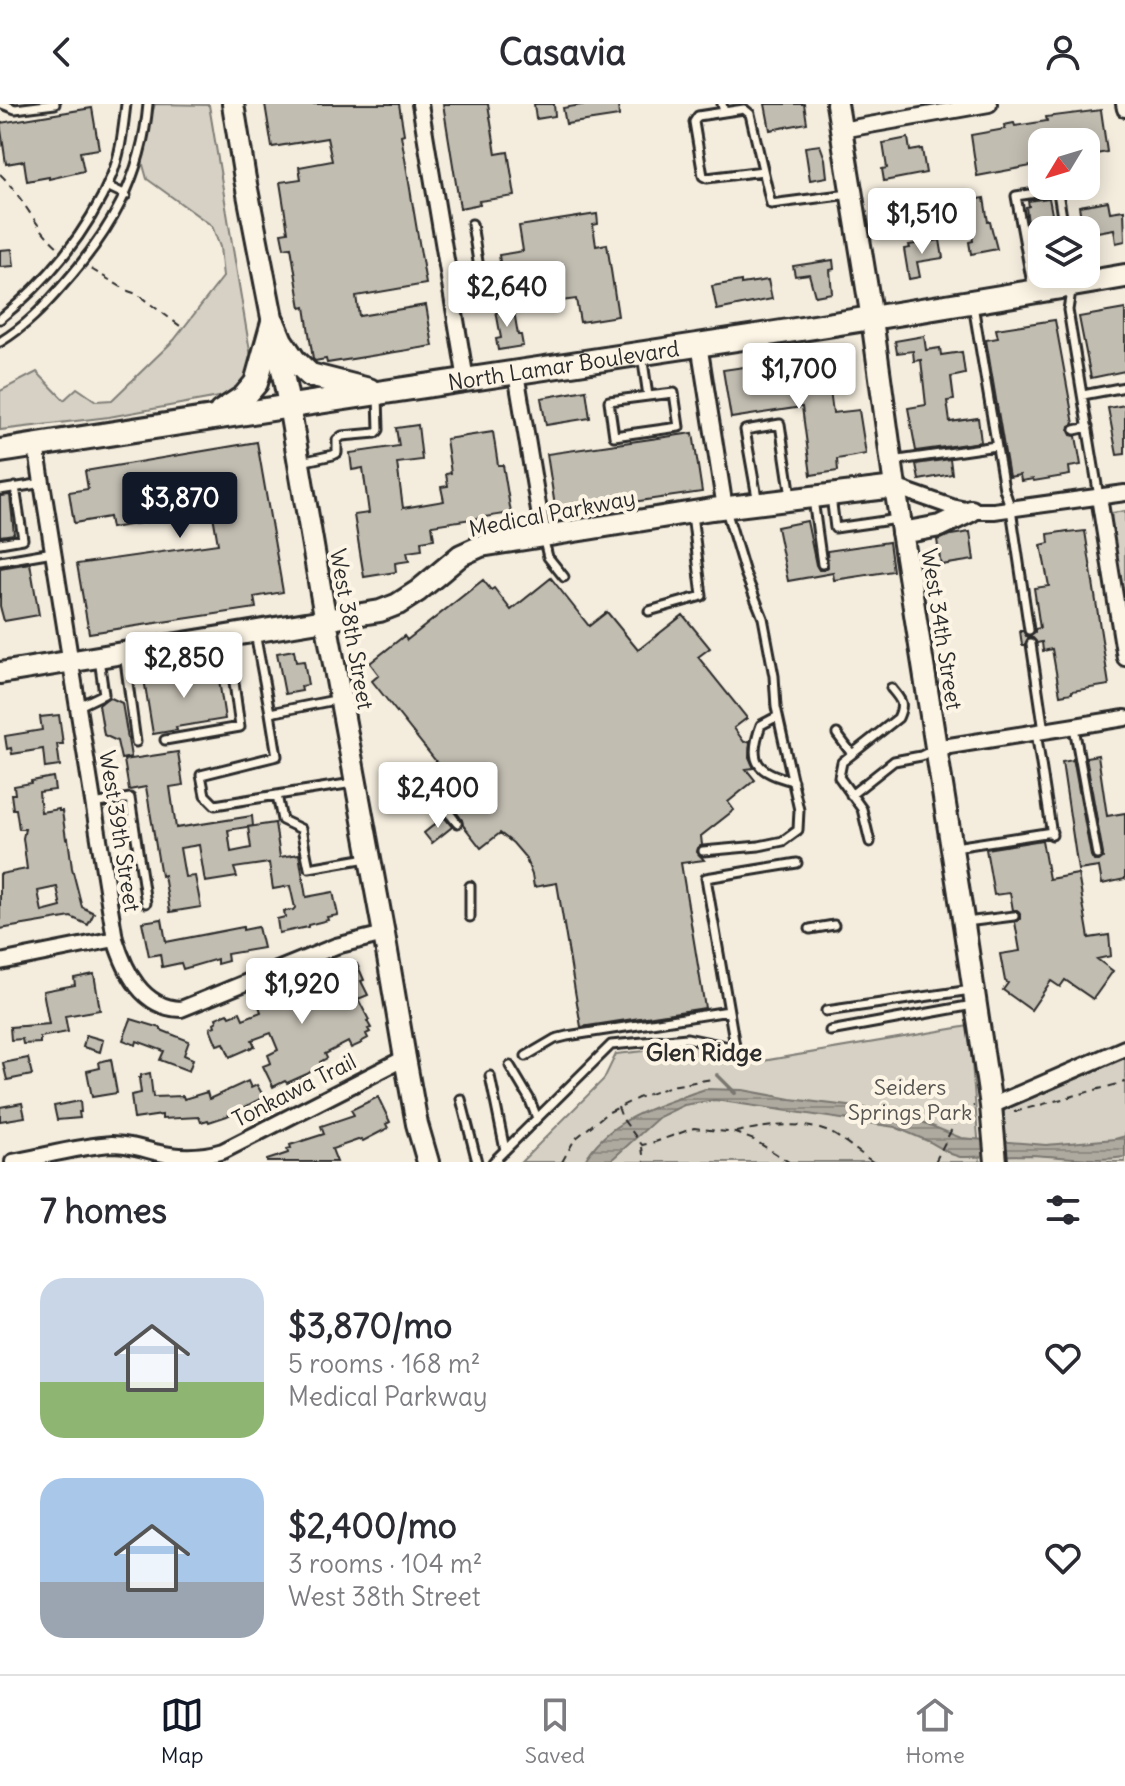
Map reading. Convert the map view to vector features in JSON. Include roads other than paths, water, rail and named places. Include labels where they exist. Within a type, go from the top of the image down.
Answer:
[{"type":"main road","name":"North Lamar Boulevard","points":[[1100,278],[1125,276]]},
{"type":"main road","name":"North Lamar Boulevard","points":[[0,451],[872,319],[1044,288]]},
{"type":"main road","points":[[273,322],[294,360],[310,375],[378,393]]},
{"type":"main road","points":[[213,417],[244,397],[256,383],[273,322]]},
{"type":"street","name":"West 38th Street","points":[[233,104],[417,1124],[428,1162]]},
{"type":"street","points":[[420,104],[466,380]]},
{"type":"street","name":"West 34th Street","points":[[837,104],[993,1111],[996,1162]]},
{"type":"street","points":[[841,130],[989,104]]},
{"type":"street","points":[[699,344],[725,508]]},
{"type":"street","points":[[516,373],[543,535]]},
{"type":"street","name":"West 39th Street","points":[[36,445],[115,939],[126,970],[143,993],[163,1006],[181,1009],[336,946],[384,934]]},
{"type":"street","points":[[895,487],[971,511],[994,511],[1125,493]]},
{"type":"street","name":"Medical Parkway","points":[[0,673],[380,611],[398,604],[461,555],[481,546],[692,512],[895,487]]},
{"type":"street","points":[[1099,497],[1125,658]]},
{"type":"street","points":[[901,526],[940,526],[971,511]]},
{"type":"street","points":[[937,748],[1125,718]]},
{"type":"street","points":[[0,962],[115,939]]},
{"type":"street","points":[[993,1111],[1125,1048]]},
{"type":"street","name":"Tonkawa Trail","points":[[13,1162],[114,1144],[172,1156],[210,1155],[405,1058]]},
{"type":"lane","points":[[2,104],[10,108],[55,104]]},
{"type":"lane","points":[[0,319],[27,297],[85,225],[111,177],[126,104]]},
{"type":"lane","points":[[0,342],[39,313],[102,236],[126,195],[140,154],[148,104]]},
{"type":"lane","points":[[763,171],[703,176],[694,122],[698,116],[723,108],[744,109],[750,114],[771,204],[851,194]]},
{"type":"lane","points":[[107,186],[126,195]]},
{"type":"lane","points":[[1028,259],[1016,196],[1056,190],[1062,216]]},
{"type":"lane","points":[[450,293],[482,287],[472,224]]},
{"type":"lane","points":[[1070,288],[1068,310],[1075,363],[1099,497]]},
{"type":"lane","points":[[27,297],[39,313]]},
{"type":"lane","points":[[972,302],[1004,489],[1011,509],[1029,630]]},
{"type":"lane","points":[[641,353],[648,396]]},
{"type":"lane","points":[[1064,365],[1075,363]]},
{"type":"lane","points":[[1083,395],[1125,387]]},
{"type":"lane","points":[[299,463],[337,453],[337,440],[342,436],[376,433],[379,430],[378,393]]},
{"type":"lane","points":[[674,393],[679,427],[614,436],[609,401],[648,396],[674,393]]},
{"type":"lane","points":[[758,503],[745,430],[780,424],[791,499]]},
{"type":"lane","points":[[1075,430],[1088,427]]},
{"type":"lane","points":[[891,461],[996,446]]},
{"type":"lane","points":[[0,490],[43,483]]},
{"type":"lane","points":[[0,543],[23,539],[15,487]]},
{"type":"lane","points":[[822,496],[835,528],[901,526]]},
{"type":"lane","points":[[822,496],[822,564]]},
{"type":"lane","points":[[703,851],[783,841],[798,830],[799,810],[778,716],[763,618],[725,508]]},
{"type":"lane","points":[[649,611],[702,596],[692,512]]},
{"type":"lane","points":[[543,535],[548,557],[564,577]]},
{"type":"lane","points":[[0,561],[53,552]]},
{"type":"lane","points":[[255,631],[277,756],[201,775],[205,795],[215,805],[356,782]]},
{"type":"lane","points":[[165,740],[240,727],[228,635]]},
{"type":"lane","points":[[952,848],[1052,834],[1031,644]]},
{"type":"lane","points":[[123,653],[136,742]]},
{"type":"lane","points":[[78,707],[104,694],[99,657]]},
{"type":"lane","points":[[870,842],[862,809],[839,777],[842,762],[898,718],[902,709],[901,699],[891,688]]},
{"type":"lane","points":[[270,713],[340,699]]},
{"type":"lane","points":[[778,716],[761,725],[754,748],[758,763],[770,775],[793,781]]},
{"type":"lane","points":[[1074,726],[1097,855]]},
{"type":"lane","points":[[837,734],[852,754]]},
{"type":"lane","points":[[851,795],[894,761],[921,756],[937,748]]},
{"type":"lane","points":[[277,795],[282,820],[301,829],[309,868],[370,858]]},
{"type":"lane","points":[[93,804],[130,798],[146,903]]},
{"type":"lane","points":[[449,813],[457,823]]},
{"type":"lane","points":[[493,1162],[611,1045],[687,1038],[735,1046],[706,878],[797,863]]},
{"type":"lane","points":[[470,886],[470,917]]},
{"type":"lane","points":[[964,923],[1014,916]]},
{"type":"lane","points":[[810,929],[834,925]]},
{"type":"lane","points":[[826,1011],[975,997]]},
{"type":"lane","points":[[830,1031],[975,997]]},
{"type":"lane","points":[[526,1056],[555,1039],[567,1036],[729,1011]]},
{"type":"lane","points":[[510,1066],[537,1118]]},
{"type":"lane","points":[[490,1076],[505,1150]]},
{"type":"lane","points":[[461,1099],[477,1162]]},
{"type":"waterway","points":[[717,1075],[735,1093]]},
{"type":"district","name":"Glen Ridge","points":[[704,1053]]},
{"type":"park label","name":"Seiders Springs Park","points":[[910,1100]]}]
